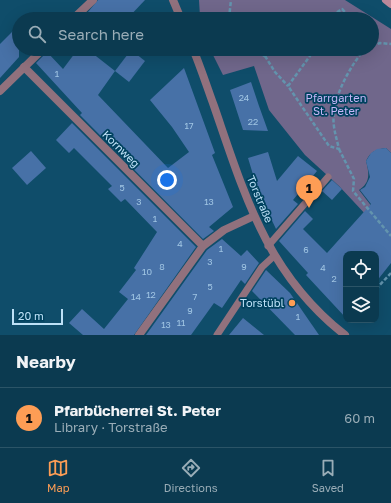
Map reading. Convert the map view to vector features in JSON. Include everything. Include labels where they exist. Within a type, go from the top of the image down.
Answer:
[{"type":"main road","points":[[386,0],[391,4]]},
{"type":"street","points":[[80,12],[93,0]]},
{"type":"street","points":[[173,0],[178,12]]},
{"type":"street","points":[[0,91],[36,56]]},
{"type":"street","name":"Torstraße","points":[[195,56],[242,190],[268,246],[295,285],[328,321],[345,335]]},
{"type":"street","name":"Kornweg","points":[[24,67],[203,246]]},
{"type":"street","points":[[139,335],[203,246],[224,230],[254,216]]},
{"type":"lane","points":[[268,246],[328,177]]},
{"type":"lane","points":[[217,335],[262,267],[274,256]]},
{"type":"path","points":[[229,12],[231,0]]},
{"type":"path","points":[[379,43],[391,44]]},
{"type":"path","points":[[265,56],[275,72],[288,86],[329,146],[339,148]]},
{"type":"path","points":[[288,86],[310,56]]},
{"type":"path","points":[[359,56],[355,60],[339,94],[334,112],[334,129],[339,148],[354,179],[353,191],[391,236]]},
{"type":"path","points":[[379,287],[391,273]]},
{"type":"green space","name":"Pfarrgarten St. Peter","points":[[199,0],[345,0],[364,12],[200,12]]},
{"type":"green space","name":"Pfarrgarten St. Peter","points":[[379,21],[391,29],[391,153],[386,148],[376,150],[369,155],[366,161],[368,177],[366,184],[359,190],[376,212],[368,217],[339,186],[305,155],[269,110],[254,66],[223,75],[214,56],[379,56]]},
{"type":"building","points":[[98,0],[145,0],[134,12],[88,12]]},
{"type":"building","points":[[12,32],[12,56],[19,57],[0,78],[0,44]]},
{"type":"building","points":[[43,56],[51,56],[63,69],[73,56],[96,56],[115,71],[98,95],[168,168],[189,152],[172,127],[150,100],[184,68],[215,153],[212,155],[233,207],[209,227],[214,231],[203,239],[80,115],[82,113],[36,63]]},
{"type":"building","points":[[126,56],[139,56],[145,61],[129,82],[115,71]]},
{"type":"building","points":[[251,82],[268,131],[243,130],[230,90]]},
{"type":"building","points":[[72,123],[196,247],[134,335],[83,335],[69,323],[82,309],[104,329],[128,299],[119,292],[136,270],[134,268],[157,232],[125,199],[121,202],[108,189],[112,186],[74,148],[69,153],[56,140]]},
{"type":"building","points":[[386,148],[391,153],[391,263],[379,278],[379,251],[343,251],[343,315],[306,275],[308,273],[279,241],[305,211],[313,219],[303,229],[327,253],[371,204],[360,190],[365,187],[370,177],[366,161],[371,153],[377,149]]},
{"type":"building","points":[[31,151],[46,168],[27,185],[12,168]]},
{"type":"building","points":[[268,152],[277,181],[298,156],[317,171],[293,200],[298,204],[276,229],[258,191],[248,158]]},
{"type":"building","points":[[332,180],[342,189],[332,200],[322,191]]},
{"type":"building","points":[[222,239],[241,256],[247,250],[259,263],[245,284],[241,280],[222,308],[214,303],[191,335],[146,335],[207,250]]},
{"type":"building","points":[[266,270],[290,293],[319,335],[295,335],[252,291]]},
{"type":"building","points":[[243,318],[264,335],[229,335]]},
{"type":"place","name":"Pfarbücherrei St. Peter","points":[[309,208]]},
{"type":"place","name":"Torstübl","points":[[292,303]]}]
